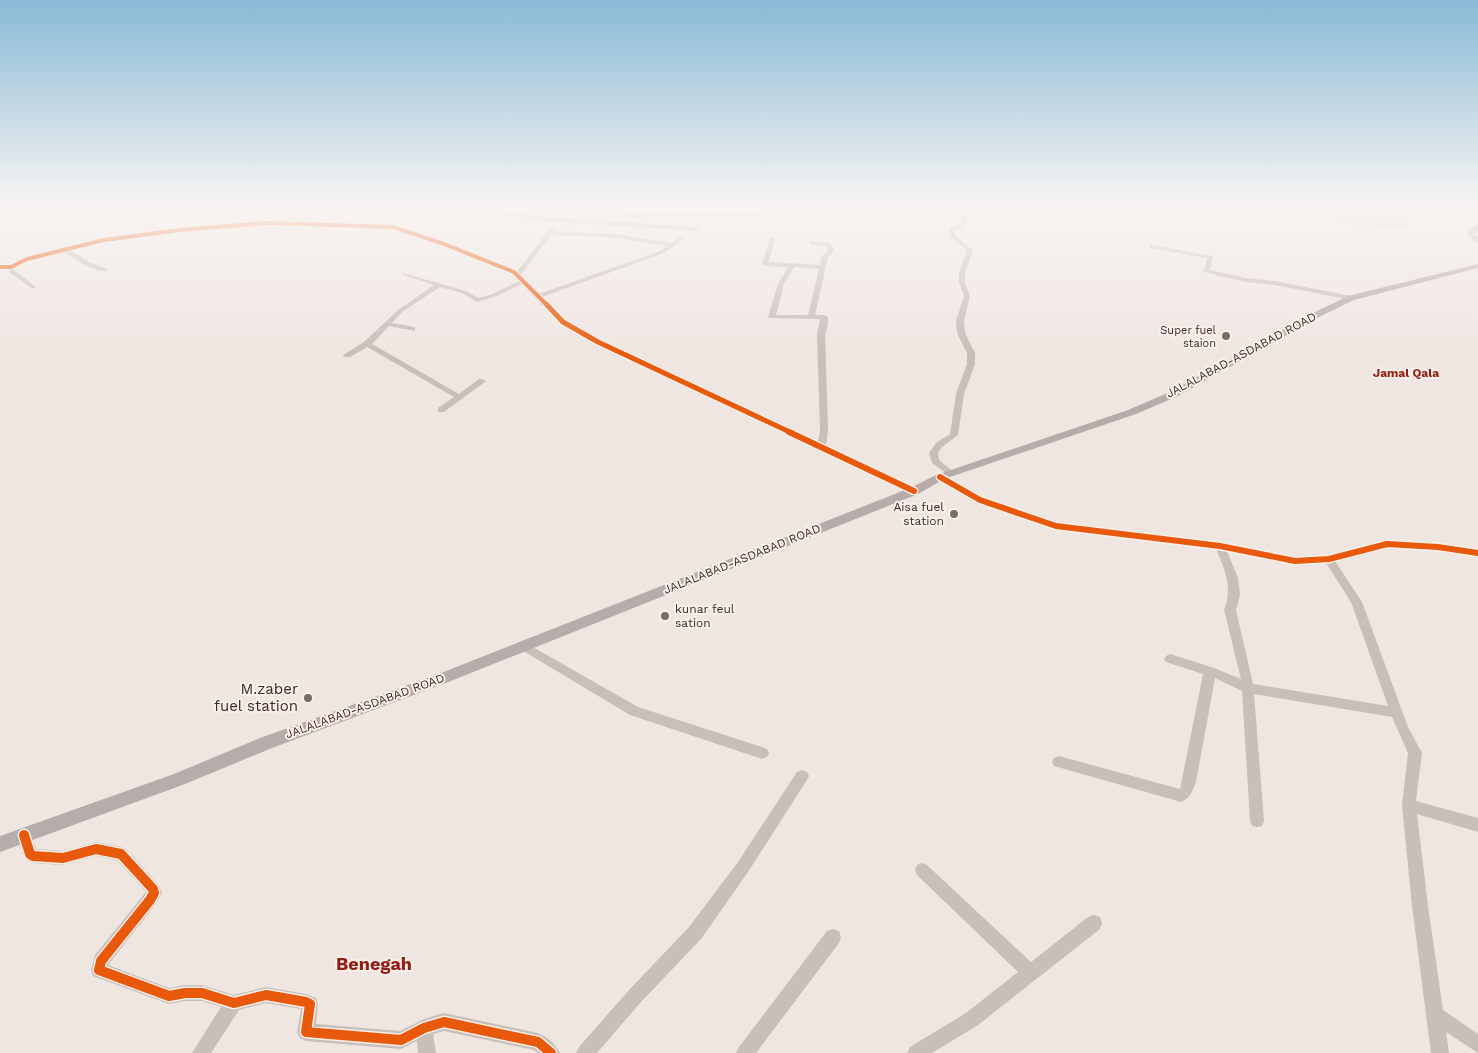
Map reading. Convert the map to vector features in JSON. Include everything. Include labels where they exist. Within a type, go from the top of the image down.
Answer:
[{"type":"main road","name":"JALALABAD-ASDABAD ROAD","points":[[0,844],[179,779],[266,742],[446,677],[914,491],[945,475],[1132,412],[1174,394],[1316,315],[1351,298],[1478,266]]},
{"type":"street","points":[[0,268],[11,267],[27,259],[44,254]]},
{"type":"street","points":[[72,254],[89,264],[105,270]]},
{"type":"street","points":[[468,254],[518,275],[563,322],[598,342],[914,491]]},
{"type":"street","points":[[518,275],[534,254]]},
{"type":"street","points":[[539,296],[656,254]]},
{"type":"street","points":[[768,254],[765,264],[823,267]]},
{"type":"street","points":[[811,318],[824,256],[828,254]]},
{"type":"street","points":[[968,254],[962,269],[961,283],[967,296],[960,321],[960,333],[971,353],[971,364],[960,394],[954,435],[939,445],[933,453],[945,475],[980,500],[1020,516],[1049,524],[1220,546],[1295,561],[1328,559],[1387,544],[1438,547],[1478,553]]},
{"type":"street","points":[[1192,254],[1211,257],[1206,271],[1245,280],[1275,283],[1351,298]]},
{"type":"street","points":[[792,265],[781,284],[772,317],[824,317],[821,334],[824,430],[822,446]]},
{"type":"street","points":[[11,267],[12,272],[33,287]]},
{"type":"street","points":[[405,274],[464,292],[477,300],[492,296],[524,281]]},
{"type":"street","points":[[347,355],[367,344],[406,306],[440,284]]},
{"type":"street","points":[[387,324],[412,329]]},
{"type":"street","points":[[367,344],[459,397]]},
{"type":"street","points":[[440,410],[482,380]]},
{"type":"street","points":[[1220,546],[1230,567],[1235,601],[1230,610],[1248,688],[1257,821]]},
{"type":"street","points":[[1328,559],[1356,602],[1402,727],[1415,752],[1409,805],[1440,1053]]},
{"type":"street","points":[[524,646],[634,711],[762,753]]},
{"type":"street","points":[[1170,659],[1210,671],[1248,688],[1398,713]]},
{"type":"street","points":[[1059,762],[1181,796],[1185,793],[1189,782],[1210,671]]},
{"type":"street","points":[[585,1053],[634,996],[695,933],[743,867],[802,776]]},
{"type":"street","points":[[1409,805],[1478,825]]},
{"type":"street","points":[[24,835],[30,854],[33,856],[63,858],[96,849],[121,854],[153,889],[154,894],[101,961],[99,970],[169,996],[185,992],[202,993],[234,1002],[266,995],[306,1002],[310,1004],[306,1032],[401,1040],[424,1028],[444,1022],[538,1042],[551,1053]]},
{"type":"street","points":[[922,870],[1031,972]]},
{"type":"street","points":[[916,1053],[972,1019],[1094,923]]},
{"type":"street","points":[[745,1053],[833,937]]},
{"type":"street","points":[[200,1053],[234,1002]]},
{"type":"street","points":[[1434,1014],[1478,1044]]},
{"type":"street","points":[[424,1028],[427,1053]]},
{"type":"cycle path","points":[[0,267],[11,267],[27,259],[47,254]]},
{"type":"cycle path","points":[[469,254],[514,272],[563,322],[598,342],[914,491]]},
{"type":"cycle path","points":[[940,477],[980,500],[1056,526],[1220,546],[1295,561],[1329,559],[1387,544],[1438,547],[1478,553]]},
{"type":"cycle path","points":[[24,835],[30,854],[33,856],[63,858],[96,849],[121,854],[153,889],[154,893],[150,900],[101,961],[99,970],[169,996],[185,993],[202,993],[234,1003],[266,995],[306,1002],[310,1004],[306,1032],[401,1040],[424,1028],[444,1022],[538,1042],[551,1053]]},
{"type":"place","name":"Super fuel staion","points":[[1226,336]]},
{"type":"place","name":"Aisa fuel station","points":[[954,514]]},
{"type":"place","name":"kunar feul sation","points":[[665,616]]},
{"type":"place","name":"M.zaber fuel station","points":[[308,698]]},
{"type":"district","name":"Jamal Qala","points":[[1406,373]]},
{"type":"district","name":"Benegah","points":[[374,964]]}]
